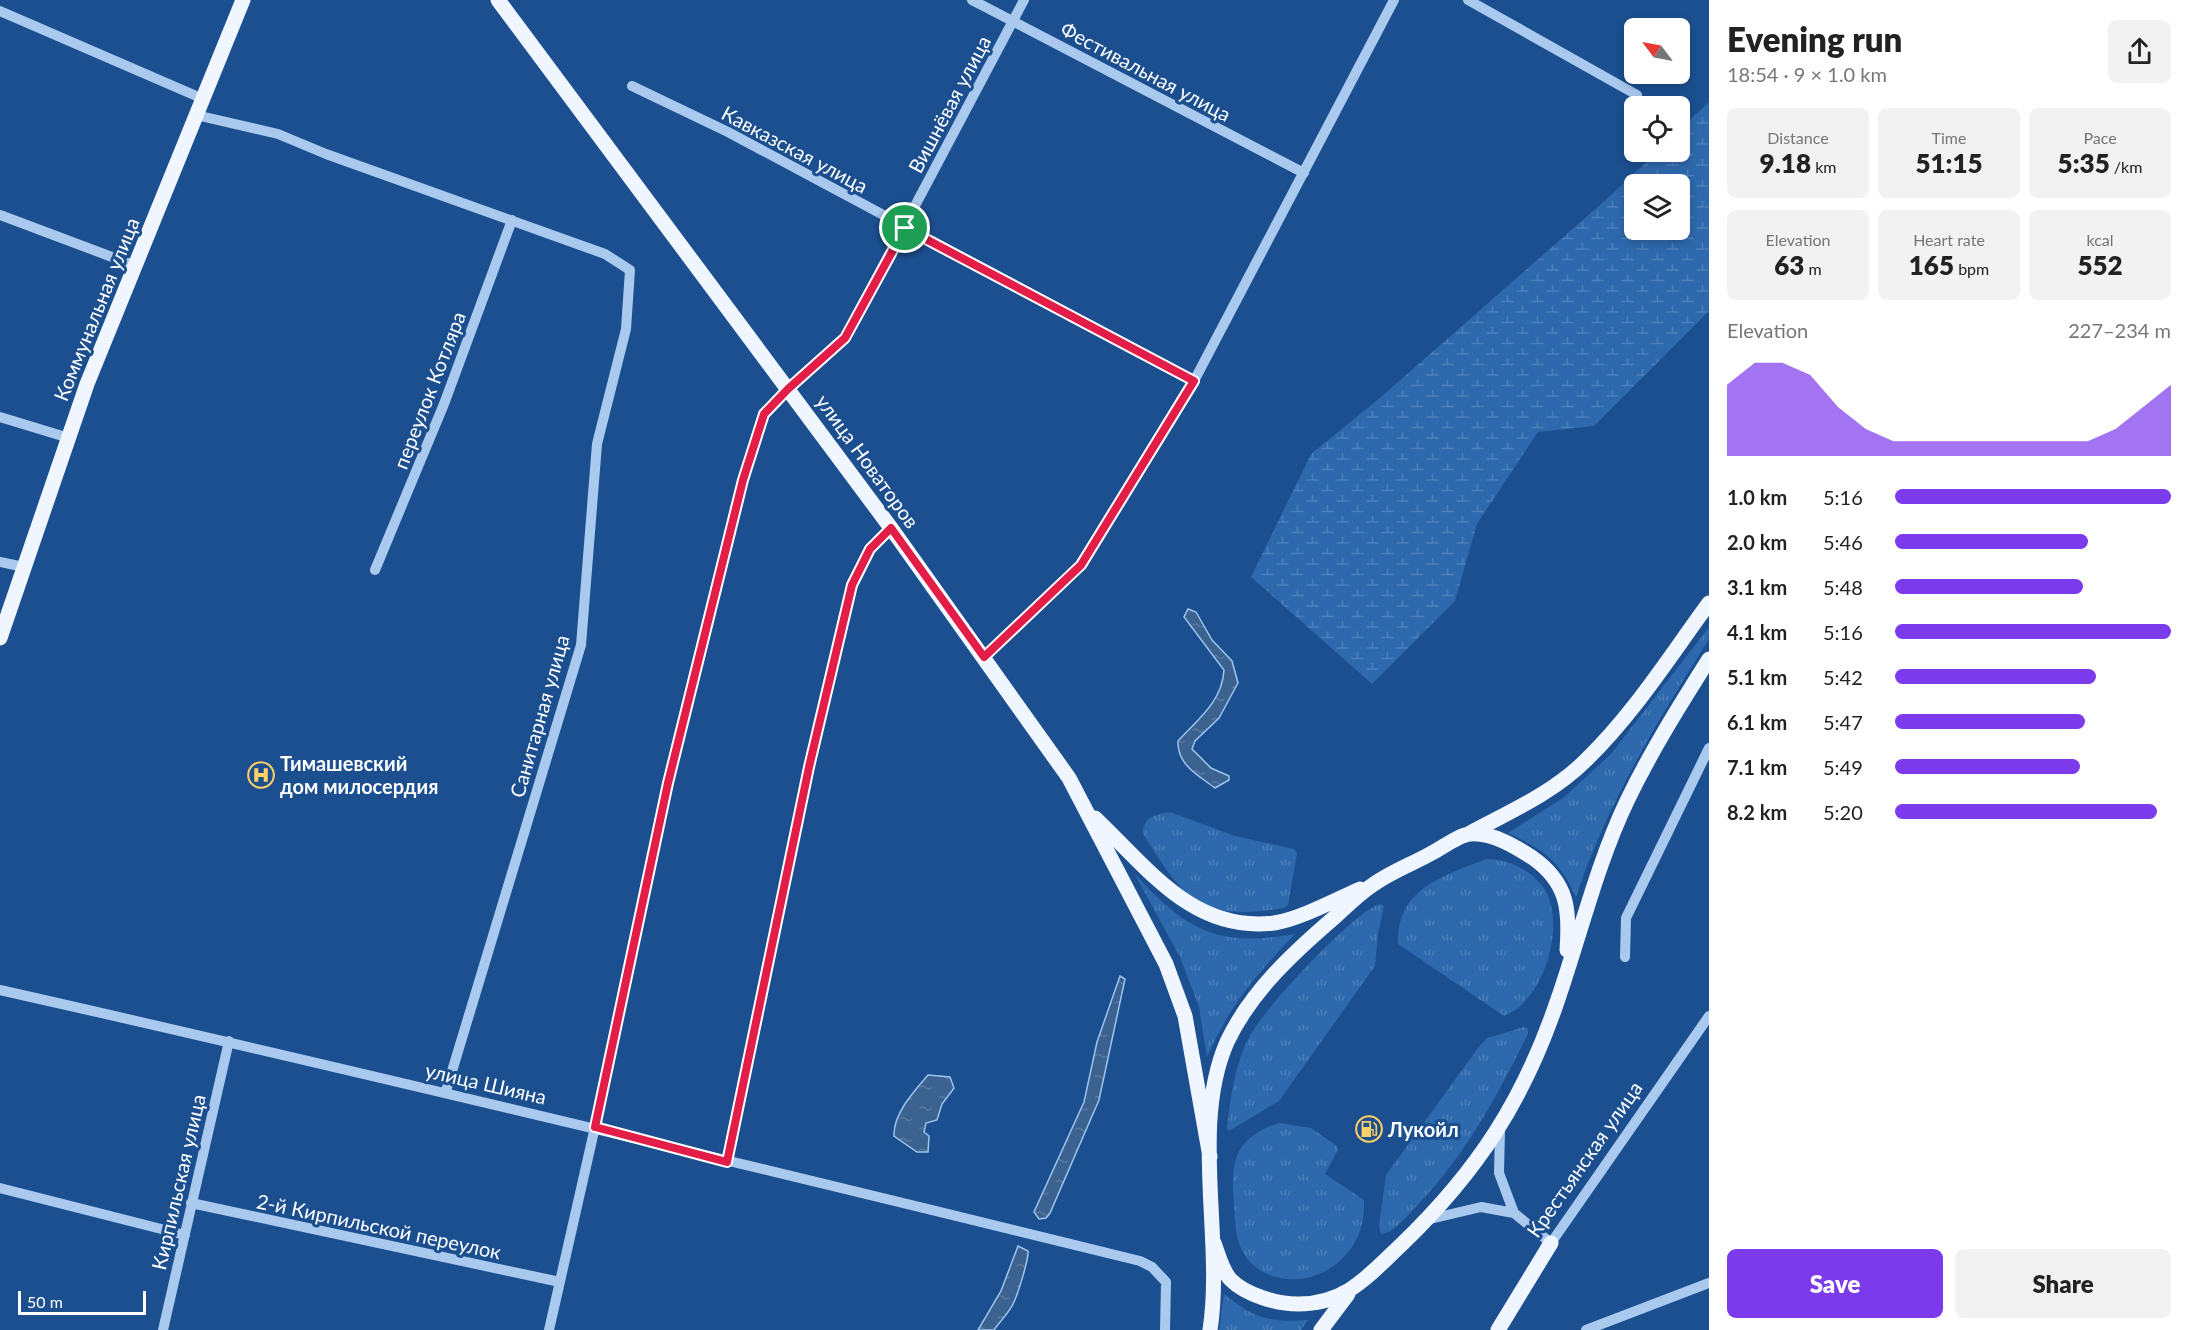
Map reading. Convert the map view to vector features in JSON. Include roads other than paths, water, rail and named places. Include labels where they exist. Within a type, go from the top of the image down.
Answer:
[{"type":"main road","name":"Коммунальная улица","points":[[0,638],[87,384],[136,266],[201,98],[243,0]]},
{"type":"main road","name":"улица Новаторов","points":[[498,0],[891,528],[1069,778],[1166,964],[1185,1017],[1210,1157]]},
{"type":"main road","points":[[1086,810],[1182,900],[1209,916],[1246,924],[1276,923],[1374,884],[1555,786],[1585,761],[1624,716],[1709,603]]},
{"type":"main road","points":[[1321,1330],[1352,1289],[1426,1220],[1467,1175],[1500,1130],[1541,1045],[1566,976],[1592,887],[1627,801],[1660,737],[1709,659]]},
{"type":"main road","points":[[1470,833],[1501,840],[1518,848],[1541,864],[1562,891],[1569,907],[1566,976]]},
{"type":"main road","points":[[1210,1330],[1214,1305],[1210,1157],[1212,1103],[1227,1043],[1253,998],[1310,938],[1374,884]]},
{"type":"main road","points":[[1214,1243],[1230,1280],[1254,1294],[1288,1304],[1315,1304],[1331,1301],[1352,1289]]},
{"type":"main road","name":"Крестьянская улица","points":[[1498,1330],[1551,1243]]},
{"type":"street","name":"Фестивальная улица","points":[[972,0],[1304,173]]},
{"type":"street","name":"Вишнёвая улица","points":[[549,1330],[668,783],[743,480],[764,414],[788,389],[845,338],[1024,0]]},
{"type":"street","points":[[984,657],[1081,565],[1194,381],[1394,0]]},
{"type":"street","points":[[1468,0],[1637,95]]},
{"type":"street","points":[[0,11],[201,98]]},
{"type":"street","name":"Кавказская улица","points":[[632,86],[728,132],[1194,381]]},
{"type":"street","points":[[196,115],[278,134],[326,154],[512,220]]},
{"type":"street","points":[[0,215],[136,266]]},
{"type":"street","name":"Санитарная улица","points":[[446,1091],[581,645],[597,444],[626,329],[630,270],[605,254],[512,220]]},
{"type":"street","name":"переулок Котляра","points":[[375,570],[444,404],[512,220]]},
{"type":"street","points":[[0,417],[69,438]]},
{"type":"street","points":[[727,1162],[809,767],[852,585],[870,549],[891,528]]},
{"type":"street","points":[[0,562],[24,567]]},
{"type":"street","points":[[1625,957],[1626,918],[1709,748]]},
{"type":"street","name":"улица Шияна","points":[[0,990],[446,1091],[727,1162],[1140,1261],[1152,1267],[1166,1282],[1165,1330]]},
{"type":"street","name":"Крестьянская улица","points":[[1551,1243],[1709,1016]]},
{"type":"street","name":"Кирпильская улица","points":[[163,1330],[190,1203],[229,1041]]},
{"type":"street","points":[[1500,1130],[1499,1173],[1514,1213]]},
{"type":"street","points":[[0,1188],[184,1235]]},
{"type":"street","name":"2-й Кирпильской переулок","points":[[190,1203],[490,1269],[560,1282]]},
{"type":"street","points":[[1426,1220],[1481,1207],[1514,1213],[1551,1243]]},
{"type":"street","points":[[1586,1330],[1709,1282]]},
{"type":"water","points":[[1188,609],[1196,612],[1212,640],[1232,661],[1238,683],[1219,718],[1195,741],[1192,749],[1211,768],[1229,776],[1229,780],[1215,788],[1190,769],[1181,757],[1179,749],[1178,741],[1214,701],[1219,692],[1224,670],[1184,617]]},
{"type":"water","points":[[1120,976],[1125,979],[1099,1100],[1050,1213],[1046,1218],[1039,1219],[1034,1212],[1084,1102],[1097,1042]]},
{"type":"water","points":[[928,1075],[950,1077],[954,1088],[942,1104],[937,1120],[926,1123],[924,1132],[929,1136],[928,1152],[917,1152],[894,1136],[895,1128],[905,1103]]},
{"type":"water","points":[[1018,1246],[1028,1251],[1028,1255],[1012,1306],[994,1330],[978,1330],[1001,1291]]},
{"type":"place","name":"Тимашевский дом милосердия","points":[[261,775]]},
{"type":"place","name":"Лукойл","points":[[1369,1129]]}]
